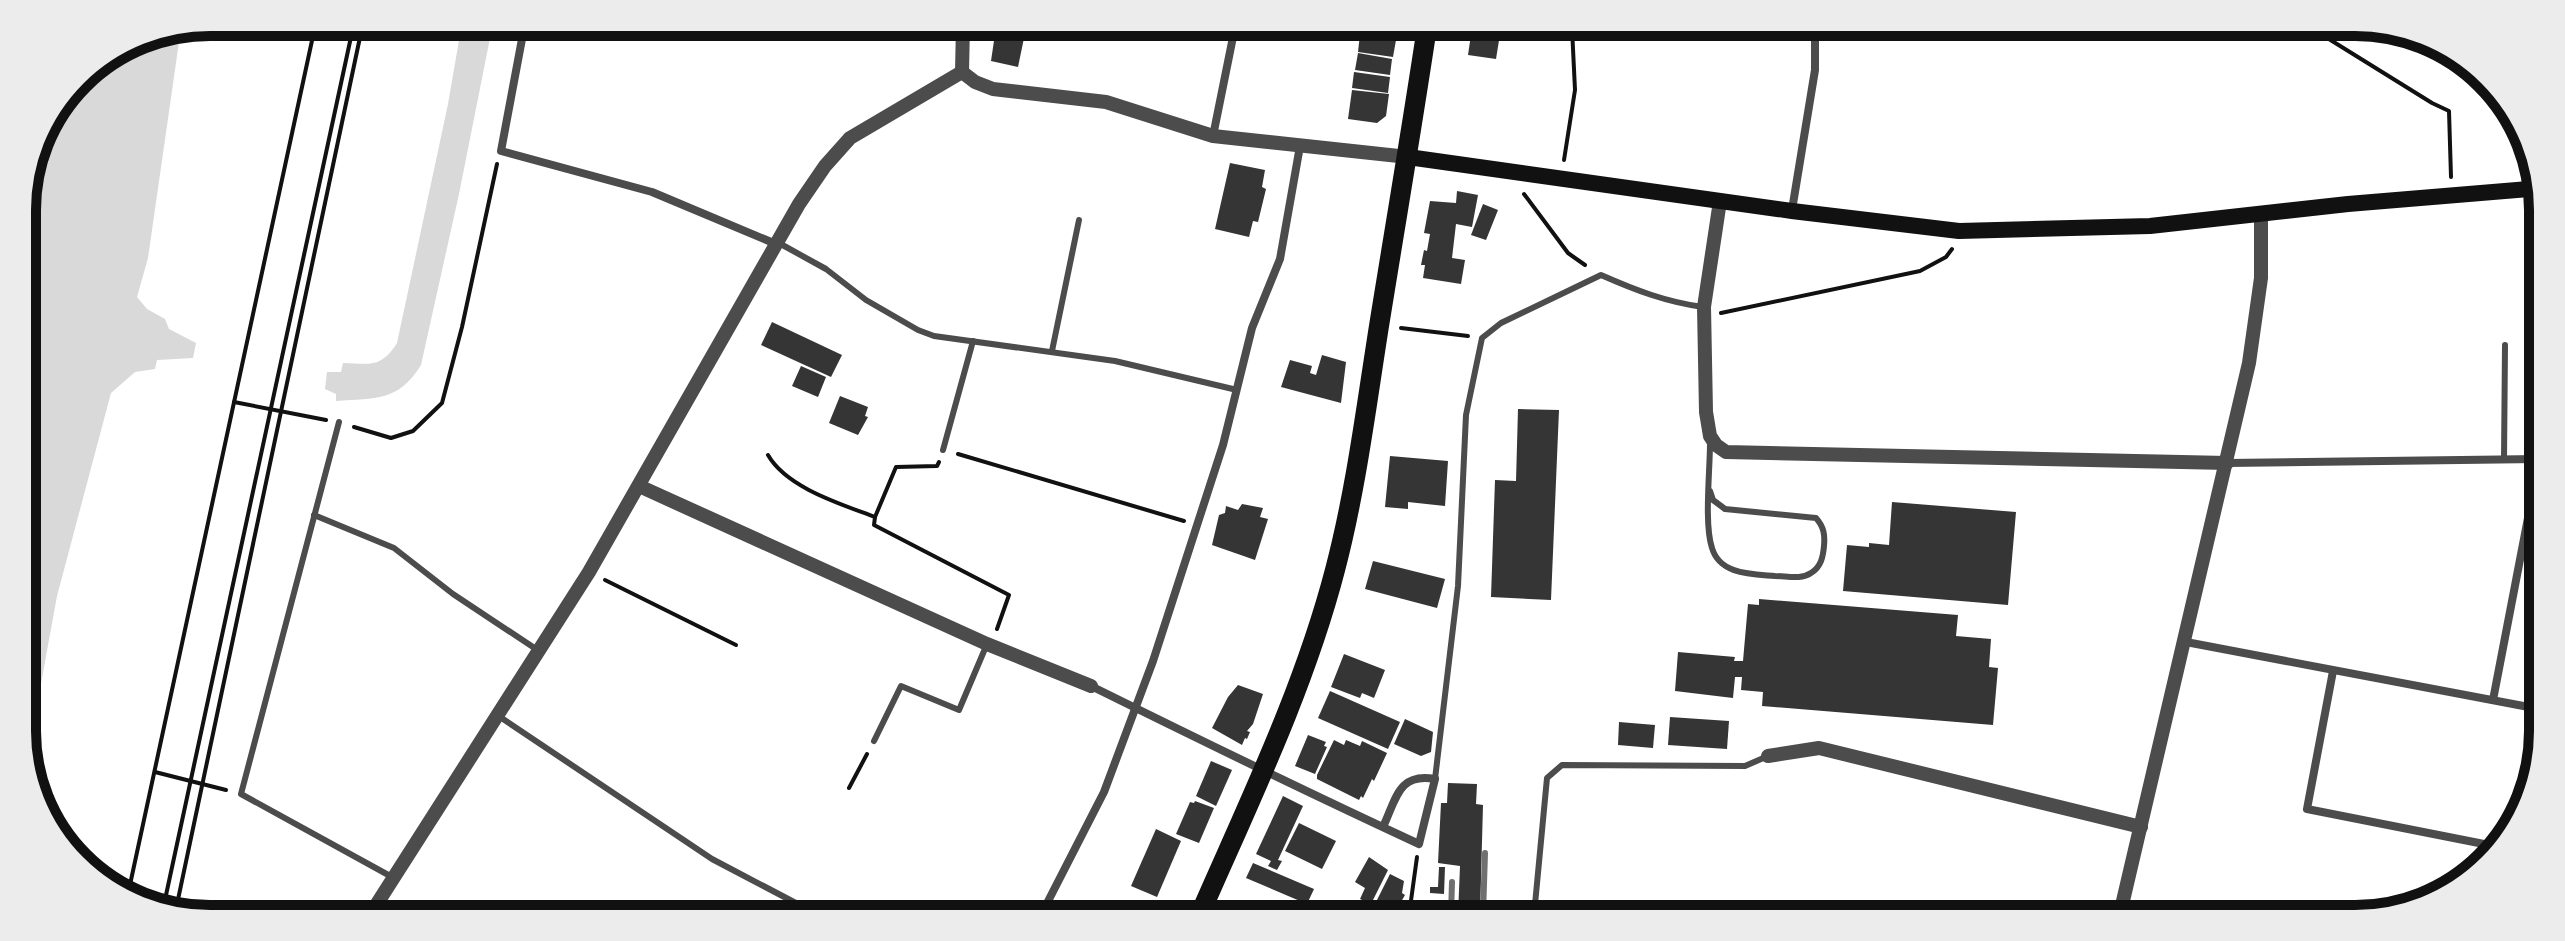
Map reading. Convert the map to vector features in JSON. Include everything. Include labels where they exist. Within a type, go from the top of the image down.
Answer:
[{"type":"main road","points":[[1204,905],[1263,771],[1317,632],[1349,513],[1426,36]]},
{"type":"main road","points":[[1408,157],[1792,211],[1959,231],[2150,226],[2528,189]]},
{"type":"street","points":[[523,36],[501,151],[652,192],[776,243]]},
{"type":"street","points":[[962,72],[963,36]]},
{"type":"street","points":[[1213,136],[1233,36]]},
{"type":"street","points":[[1792,211],[1815,70],[1815,36]]},
{"type":"street","points":[[962,72],[975,82],[993,89],[1106,102],[1213,136],[1408,157]]},
{"type":"street","points":[[376,905],[589,572],[776,243],[825,166],[850,138],[962,72]]},
{"type":"street","points":[[1046,905],[1104,792],[1136,708],[1197,525],[1252,328],[1280,259],[1300,146]]},
{"type":"street","points":[[1720,201],[1704,307],[1706,412],[1710,436],[1726,452],[2227,463],[2529,459]]},
{"type":"street","points":[[2122,905],[2186,642],[2256,326],[2263,250],[2261,214]]},
{"type":"street","points":[[639,486],[987,644],[1091,686],[1263,771],[1419,844],[1435,779],[1413,779],[1403,784],[1383,827]]},
{"type":"street","points":[[2493,700],[2529,513]]},
{"type":"street","points":[[2186,642],[2529,707]]},
{"type":"street","points":[[2333,671],[2307,809],[2486,844]]},
{"type":"street","points":[[1768,756],[1819,748],[2141,827]]},
{"type":"lane","points":[[1052,351],[1079,220]]},
{"type":"lane","points":[[776,243],[826,269],[866,300],[934,336],[1115,361],[1237,390]]},
{"type":"lane","points":[[1435,779],[1458,586],[1466,415],[1482,338],[1501,323],[1601,275],[1671,303],[1704,307]]},
{"type":"lane","points":[[943,450],[973,341]]},
{"type":"lane","points":[[2504,459],[2505,345]]},
{"type":"lane","points":[[339,422],[241,794],[394,878]]},
{"type":"lane","points":[[1710,436],[1710,491],[1711,547],[1717,559],[1741,573],[1801,577],[1811,574],[1818,566],[1823,558],[1824,532],[1816,518],[1725,509],[1713,500],[1710,491]]},
{"type":"lane","points":[[314,515],[394,548],[453,594],[539,652]]},
{"type":"lane","points":[[874,741],[901,686],[959,710],[987,644]]},
{"type":"lane","points":[[497,715],[712,859],[800,905]]},
{"type":"lane","points":[[1535,905],[1547,778],[1562,765],[1745,766],[1768,756]]},
{"type":"path","points":[[130,885],[313,36]]},
{"type":"path","points":[[165,899],[351,36]]},
{"type":"path","points":[[178,902],[360,36]]},
{"type":"path","points":[[1561,178],[1575,90],[1572,36]]},
{"type":"path","points":[[2324,36],[2449,111],[2451,177]]},
{"type":"path","points":[[234,402],[339,422],[391,438],[413,431],[442,403],[501,151]]},
{"type":"path","points":[[1524,174],[1523,197],[1568,253],[1601,275]]},
{"type":"path","points":[[1704,307],[1725,315],[1920,271],[1946,257],[1959,231]]},
{"type":"path","points":[[1401,328],[1482,338]]},
{"type":"path","points":[[987,644],[996,632],[1009,595],[874,525],[896,467],[937,466],[943,450],[1197,525]]},
{"type":"path","points":[[768,455],[774,465],[820,496],[875,517]]},
{"type":"path","points":[[589,572],[736,645]]},
{"type":"path","points":[[849,788],[874,741]]},
{"type":"path","points":[[155,772],[241,794]]},
{"type":"path","points":[[1410,905],[1419,844]]},
{"type":"shaded area","points":[[460,36],[490,36],[421,365],[395,392],[374,398],[336,401],[336,394],[325,389],[327,372],[341,372],[343,363],[380,361],[397,343]]},
{"type":"shaded area","points":[[179,39],[148,258],[137,297],[147,309],[165,319],[169,329],[196,343],[193,358],[157,360],[155,369],[135,372],[111,393],[57,596],[36,711],[36,198],[39,176],[59,123],[95,79],[143,49]]},
{"type":"building","points":[[995,36],[1024,38],[1018,67],[991,61]]},
{"type":"building","points":[[1360,36],[1396,40],[1393,57],[1358,52]]},
{"type":"building","points":[[1471,36],[1500,36],[1496,59],[1468,55]]},
{"type":"building","points":[[1358,53],[1392,59],[1390,75],[1355,70]]},
{"type":"building","points":[[1354,72],[1390,77],[1388,93],[1352,88]]},
{"type":"building","points":[[1352,90],[1389,94],[1386,116],[1377,123],[1348,119]]},
{"type":"building","points":[[1230,163],[1265,170],[1262,187],[1266,189],[1258,222],[1253,221],[1249,237],[1215,229]]},
{"type":"building","points":[[1457,191],[1478,195],[1472,227],[1456,224],[1452,258],[1465,260],[1461,284],[1423,278],[1425,265],[1421,265],[1430,234],[1424,233],[1430,201],[1456,203]]},
{"type":"building","points":[[1483,204],[1498,210],[1486,240],[1471,235]]},
{"type":"building","points":[[772,322],[842,355],[831,377],[761,345]]},
{"type":"building","points":[[1322,355],[1346,362],[1341,403],[1281,387],[1290,360],[1312,366],[1310,373],[1316,375]]},
{"type":"building","points":[[801,366],[826,377],[818,397],[792,386]]},
{"type":"building","points":[[840,396],[868,407],[865,416],[868,417],[858,435],[829,423]]},
{"type":"building","points":[[1518,409],[1559,410],[1551,600],[1491,597],[1495,480],[1516,481]]},
{"type":"building","points":[[1390,456],[1448,461],[1445,506],[1408,502],[1408,509],[1385,507]]},
{"type":"building","points":[[1892,502],[2016,512],[2008,605],[1843,591],[1847,545],[1889,545]]},
{"type":"building","points":[[1242,504],[1263,508],[1260,517],[1268,519],[1255,560],[1212,545],[1219,515],[1225,513],[1226,506],[1238,510]]},
{"type":"building","points":[[1373,561],[1445,579],[1437,608],[1365,589]]},
{"type":"building","points":[[1759,599],[1958,615],[1956,636],[1991,639],[1989,667],[1998,668],[1993,725],[1762,706],[1763,692],[1741,690],[1742,677],[1735,677],[1733,698],[1675,691],[1678,652],[1735,657],[1734,661],[1743,661],[1748,604],[1759,605]]},
{"type":"building","points":[[1344,654],[1385,670],[1374,698],[1362,693],[1360,698],[1331,687]]},
{"type":"building","points":[[1238,685],[1263,694],[1253,724],[1247,731],[1250,732],[1242,745],[1212,728]]},
{"type":"building","points":[[1330,691],[1400,722],[1388,749],[1318,718]]},
{"type":"building","points":[[1670,717],[1729,721],[1727,749],[1668,745]]},
{"type":"building","points":[[1405,719],[1433,732],[1431,752],[1421,756],[1394,744]]},
{"type":"building","points":[[1619,722],[1655,725],[1653,748],[1618,745]]},
{"type":"building","points":[[1308,735],[1326,742],[1324,746],[1327,747],[1315,774],[1295,766]]},
{"type":"building","points":[[1334,740],[1344,745],[1346,740],[1360,746],[1362,741],[1387,753],[1374,781],[1372,779],[1359,800],[1317,779]]},
{"type":"building","points":[[1211,761],[1232,770],[1216,806],[1196,796]]},
{"type":"building","points":[[1448,783],[1477,784],[1476,804],[1483,805],[1480,905],[1458,905],[1460,866],[1438,863],[1441,803],[1447,803]]},
{"type":"building","points":[[1283,796],[1303,806],[1278,860],[1282,861],[1277,870],[1268,866],[1271,861],[1256,854]]},
{"type":"building","points":[[1190,802],[1214,808],[1199,843],[1176,834]]},
{"type":"building","points":[[1299,823],[1336,841],[1322,869],[1285,851]]},
{"type":"building","points":[[1156,829],[1181,841],[1157,897],[1131,886]]},
{"type":"building","points":[[1369,857],[1388,870],[1371,904],[1360,899],[1365,888],[1355,882]]},
{"type":"building","points":[[1253,863],[1314,889],[1307,904],[1246,878]]},
{"type":"building","points":[[1439,867],[1445,867],[1444,894],[1430,893],[1430,887],[1438,887]]},
{"type":"building","points":[[1390,874],[1404,881],[1402,893],[1405,895],[1401,902],[1404,905],[1374,905]]},
{"type":"railway","points":[[1483,905],[1485,853]]},
{"type":"railway","points":[[1451,905],[1452,882]]}]
